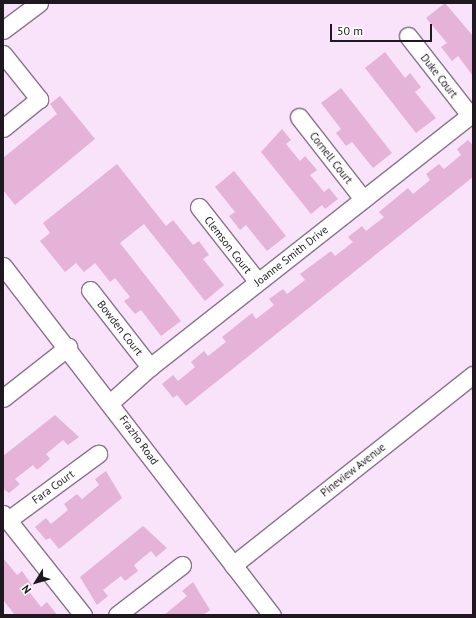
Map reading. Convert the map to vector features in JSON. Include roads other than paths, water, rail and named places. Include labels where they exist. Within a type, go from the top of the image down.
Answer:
[{"type":"street","points":[[3,30],[39,3]]},
{"type":"street","name":"Duke Court","points":[[408,36],[472,114]]},
{"type":"street","points":[[3,54],[39,99],[3,128]]},
{"type":"street","name":"Joanne Smith Drive","points":[[111,402],[150,367],[472,114]]},
{"type":"street","name":"Cornell Court","points":[[299,117],[363,199]]},
{"type":"street","name":"Clemson Court","points":[[199,207],[258,282]]},
{"type":"street","name":"Frazho Road","points":[[6,277],[68,347],[272,615]]},
{"type":"street","name":"Bowden Court","points":[[90,290],[150,367]]},
{"type":"street","points":[[3,398],[68,347]]},
{"type":"street","name":"Pineview Avenue","points":[[233,565],[473,375]]},
{"type":"street","name":"Fara Court","points":[[6,517],[98,454]]},
{"type":"street","points":[[6,517],[83,615]]},
{"type":"street","points":[[117,615],[182,565]]}]
